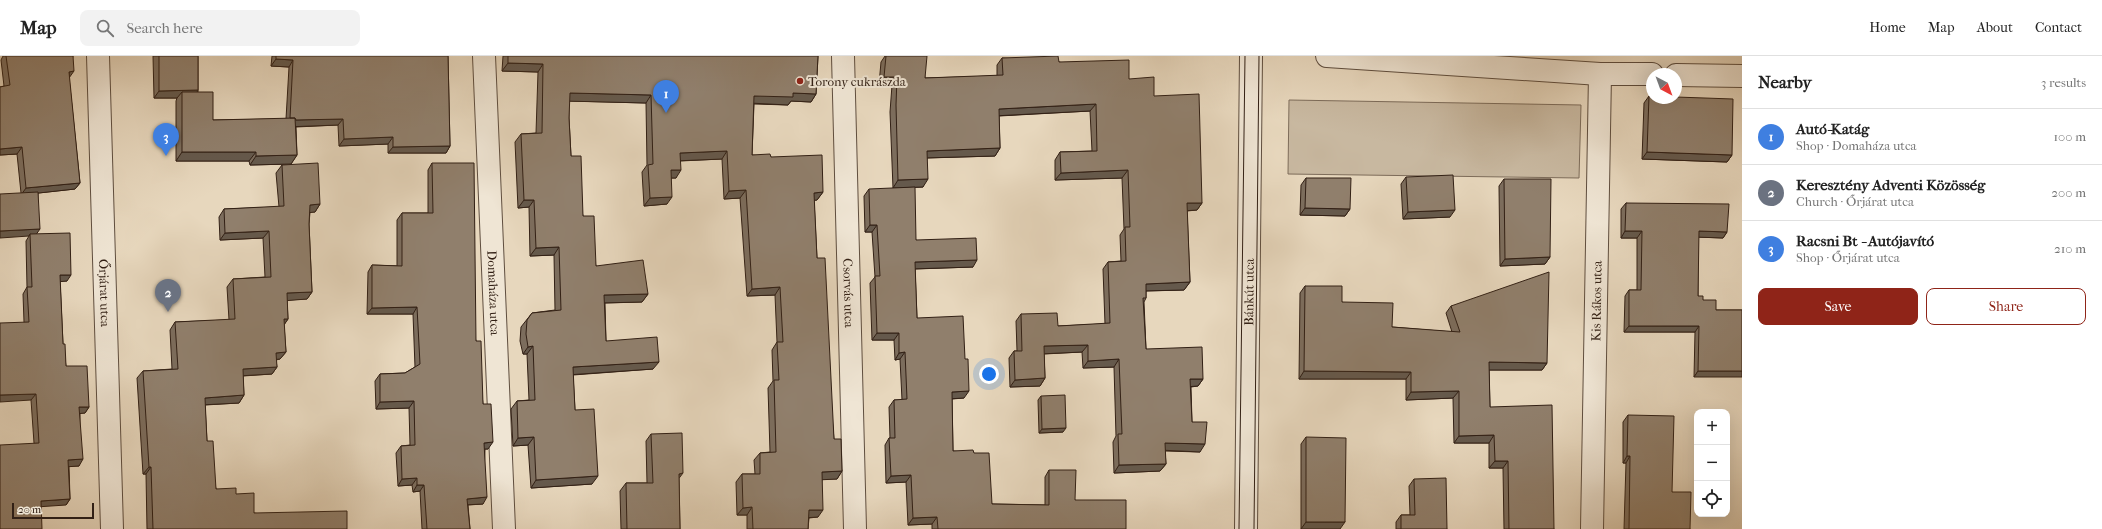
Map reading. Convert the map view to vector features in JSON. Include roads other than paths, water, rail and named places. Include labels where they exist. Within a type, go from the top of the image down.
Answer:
[{"type":"street","name":"Őrjárat utca","points":[[98,56],[112,529]]},
{"type":"street","name":"Domaháza utca","points":[[484,56],[504,529]]},
{"type":"street","name":"Csorvás utca","points":[[843,56],[855,529]]},
{"type":"street","name":"Bánkút utca","points":[[1246,529],[1252,56]]},
{"type":"street","points":[[1327,56],[1600,74],[1646,74]]},
{"type":"street","name":"Kis Rákos utca","points":[[1592,529],[1600,74]]},
{"type":"street","points":[[1682,75],[1742,76]]},
{"type":"tram line","points":[[1239,529],[1245,56]]},
{"type":"tram line","points":[[1254,529],[1259,56]]},
{"type":"place","name":"Torony cukrászda","points":[[800,81]]},
{"type":"place","name":"Autó-Katág","points":[[666,113]]},
{"type":"place","name":"Racsni Bt - Autójavító","points":[[166,156]]},
{"type":"place","name":"Keresztény Adventi Közösség","points":[[168,312]]}]
